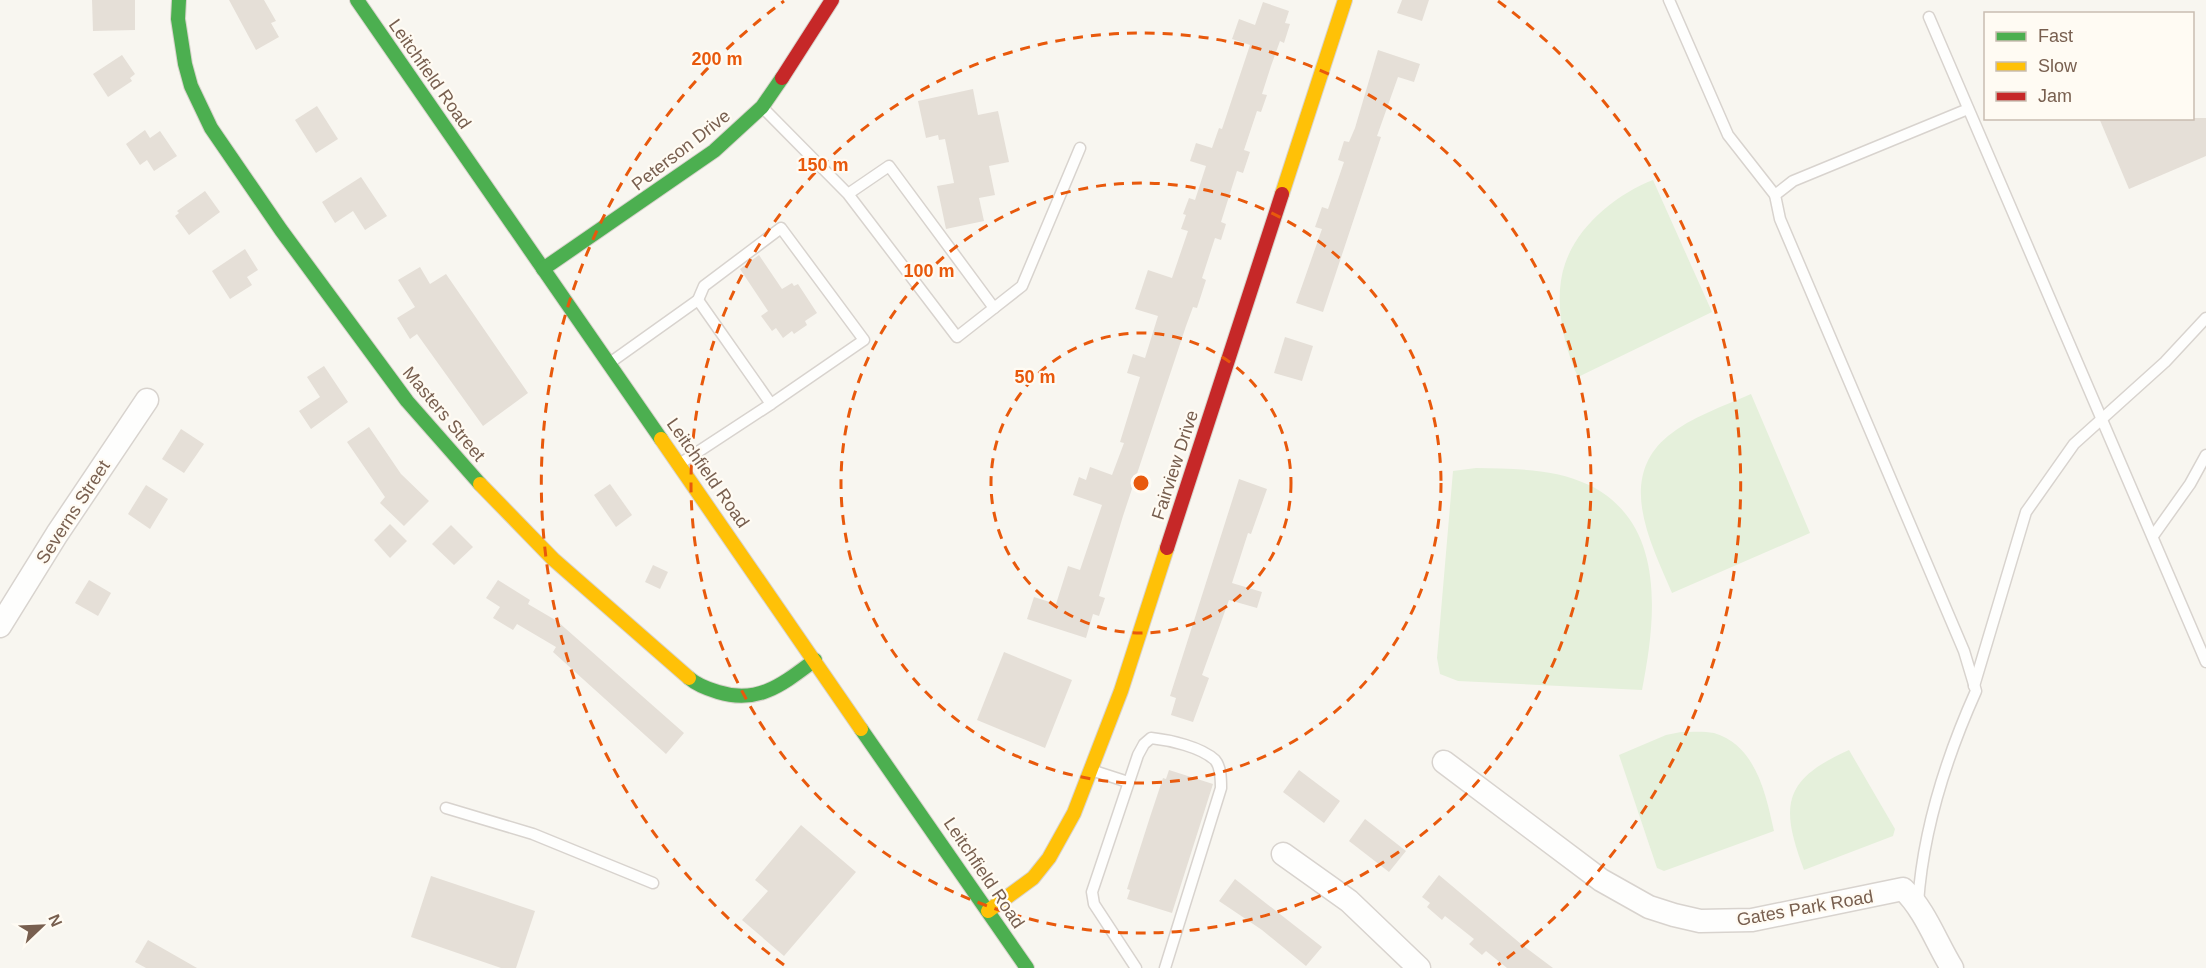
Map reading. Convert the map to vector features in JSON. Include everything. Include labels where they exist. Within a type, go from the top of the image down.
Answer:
[{"type":"street","name":"Masters Street","points":[[178,0],[178,19],[185,64],[191,86],[211,128],[346,320],[407,402],[476,480],[553,559],[693,682],[710,691],[728,695],[769,692],[815,660]]},
{"type":"street","name":"Peterson Drive","points":[[543,269],[714,151],[762,107],[822,19],[832,0]]},
{"type":"street","name":"Fairview Drive","points":[[988,911],[1031,879],[1046,861],[1059,842],[1091,770],[1121,691],[1346,0]]},
{"type":"street","name":"Leitchfield Road","points":[[363,2],[608,364],[680,464],[1027,968]]},
{"type":"street","name":"Severns Street","points":[[0,626],[57,534],[147,400]]},
{"type":"street","name":"Gates Park Road","points":[[1444,762],[1601,880],[1649,907],[1674,915],[1700,921],[1752,920],[1903,889],[1918,904]]},
{"type":"street","points":[[1282,854],[1349,901],[1419,968]]},
{"type":"street","points":[[1918,904],[1928,928],[1952,968]]},
{"type":"lane","points":[[1669,0],[1728,135],[1775,195],[1780,219],[1964,651],[1976,691],[1951,749],[1921,865],[1918,904]]},
{"type":"lane","points":[[1929,17],[2206,662]]},
{"type":"lane","points":[[762,107],[848,194],[957,337],[1022,286],[1080,148]]},
{"type":"lane","points":[[1775,195],[1793,181],[1968,109]]},
{"type":"lane","points":[[848,194],[889,166],[994,308]]},
{"type":"lane","points":[[608,364],[698,300],[704,286],[781,228],[864,340],[680,464]]},
{"type":"lane","points":[[698,300],[771,404]]},
{"type":"lane","points":[[1974,686],[2026,512],[2074,444],[2164,362],[2206,318]]},
{"type":"lane","points":[[2153,536],[2190,484],[2206,454]]},
{"type":"lane","points":[[1136,968],[1094,904],[1092,892],[1138,755],[1144,744],[1151,738],[1194,749],[1209,757],[1215,761],[1221,777],[1221,788],[1165,968]]},
{"type":"lane","points":[[1091,770],[1128,782]]},
{"type":"lane","points":[[446,808],[533,834],[653,883]]},
{"type":"green space","points":[[1653,180],[1712,312],[1578,377],[1568,351],[1561,321],[1561,277],[1565,264],[1579,236],[1600,213],[1613,202]]},
{"type":"green space","points":[[1751,394],[1810,533],[1672,593],[1655,553],[1643,512],[1641,491],[1644,472],[1652,453],[1677,429],[1708,412]]},
{"type":"green space","points":[[1476,468],[1534,470],[1576,479],[1614,502],[1632,523],[1644,548],[1650,575],[1652,604],[1651,633],[1642,690],[1458,681],[1440,674],[1437,658],[1453,471]]},
{"type":"green space","points":[[1681,732],[1714,733],[1740,748],[1757,773],[1763,787],[1774,831],[1664,871],[1657,868],[1619,755],[1666,735]]},
{"type":"green space","points":[[1849,750],[1895,829],[1893,836],[1804,870],[1791,828],[1792,797],[1799,784],[1810,772]]},
{"type":"building","points":[[92,0],[135,0],[135,30],[93,31]]},
{"type":"building","points":[[229,0],[264,0],[276,21],[271,23],[279,37],[256,50]]},
{"type":"building","points":[[1402,0],[1429,0],[1422,21],[1397,13]]},
{"type":"building","points":[[1263,2],[1289,11],[1285,23],[1290,24],[1284,43],[1280,41],[1271,66],[1262,94],[1267,95],[1261,112],[1257,111],[1244,150],[1250,152],[1243,173],[1237,171],[1221,222],[1226,224],[1221,240],[1215,238],[1202,278],[1206,280],[1197,308],[1193,307],[1186,326],[1123,516],[1099,596],[1105,598],[1099,616],[1093,614],[1086,638],[1027,619],[1034,597],[1056,604],[1068,566],[1080,570],[1102,505],[1073,495],[1079,477],[1086,480],[1090,467],[1112,475],[1124,443],[1120,442],[1140,377],[1127,373],[1133,354],[1145,358],[1158,316],[1135,309],[1148,270],[1172,278],[1188,231],[1181,229],[1186,215],[1183,214],[1189,198],[1195,200],[1206,166],[1190,161],[1196,143],[1212,148],[1219,128],[1222,129],[1250,45],[1232,39],[1239,19],[1255,25]]},
{"type":"building","points":[[1378,50],[1420,64],[1414,82],[1398,77],[1377,136],[1381,137],[1323,312],[1296,303],[1322,229],[1315,227],[1322,207],[1328,209],[1344,162],[1338,160],[1344,141],[1349,142],[1355,128]]},
{"type":"building","points":[[122,55],[135,74],[130,78],[132,81],[108,97],[93,74]]},
{"type":"building","points":[[973,89],[978,115],[998,111],[1009,162],[989,166],[995,195],[979,198],[984,221],[946,229],[937,186],[954,183],[945,139],[939,140],[938,135],[926,138],[918,101]]},
{"type":"building","points":[[317,106],[338,139],[316,153],[295,120]]},
{"type":"building","points":[[2206,118],[2206,156],[2129,189],[2100,120]]},
{"type":"building","points":[[145,130],[150,138],[160,131],[177,156],[154,171],[147,160],[140,165],[126,144]]},
{"type":"building","points":[[361,177],[387,216],[365,230],[353,211],[335,223],[322,202]]},
{"type":"building","points":[[205,191],[220,212],[189,235],[175,216],[179,213],[177,211]]},
{"type":"building","points":[[245,249],[258,270],[247,277],[252,285],[230,299],[212,271]]},
{"type":"building","points":[[759,255],[782,289],[792,283],[794,286],[798,284],[817,313],[805,321],[807,325],[794,334],[792,331],[783,338],[776,328],[772,331],[761,316],[768,311],[740,269]]},
{"type":"building","points":[[420,267],[430,284],[446,274],[528,393],[483,426],[417,334],[410,339],[397,318],[415,307],[398,280]]},
{"type":"building","points":[[1285,337],[1313,346],[1302,381],[1274,373]]},
{"type":"building","points":[[324,366],[348,402],[311,429],[299,411],[320,397],[307,377]]},
{"type":"building","points":[[369,427],[401,474],[429,501],[404,526],[380,503],[385,497],[347,442]]},
{"type":"building","points":[[181,429],[204,444],[184,473],[162,459]]},
{"type":"building","points":[[1239,479],[1267,489],[1251,534],[1248,533],[1232,583],[1262,592],[1257,608],[1229,600],[1202,675],[1209,678],[1193,722],[1171,715],[1176,698],[1170,696]]},
{"type":"building","points":[[610,484],[632,515],[616,527],[594,495]]},
{"type":"building","points":[[146,485],[168,499],[150,529],[128,514]]},
{"type":"building","points":[[390,524],[407,541],[390,558],[374,540]]},
{"type":"building","points":[[451,525],[473,547],[454,565],[432,544]]},
{"type":"building","points":[[653,565],[668,572],[660,589],[645,582]]},
{"type":"building","points":[[89,580],[111,593],[98,616],[75,603]]},
{"type":"building","points":[[498,580],[530,600],[528,604],[557,621],[684,733],[666,754],[553,652],[556,647],[517,624],[513,630],[493,618],[500,607],[486,598]]},
{"type":"building","points":[[1004,652],[1072,680],[1045,748],[977,720]]},
{"type":"building","points":[[1169,770],[1213,784],[1172,913],[1127,899],[1130,890],[1127,889],[1150,817],[1163,778],[1166,779]]},
{"type":"building","points":[[1299,770],[1340,801],[1324,823],[1283,792]]},
{"type":"building","points":[[1365,819],[1406,851],[1389,872],[1349,841]]},
{"type":"building","points":[[801,825],[856,872],[784,956],[742,920],[768,891],[755,880]]},
{"type":"building","points":[[1439,875],[1553,968],[1507,968],[1486,951],[1482,955],[1469,944],[1474,939],[1445,916],[1442,920],[1427,907],[1430,903],[1422,897]]},
{"type":"building","points":[[431,876],[535,911],[516,968],[501,968],[411,937]]},
{"type":"building","points":[[1235,879],[1322,947],[1306,966],[1262,930],[1219,901]]},
{"type":"building","points":[[148,940],[197,968],[146,968],[135,962]]},
{"type":"traffic: fast","points":[[179,0],[178,19],[185,64],[191,86],[211,128],[281,230],[407,401],[480,484]]},
{"type":"traffic: fast","points":[[357,0],[661,439]]},
{"type":"traffic: fast","points":[[543,269],[714,151],[762,107],[782,78]]},
{"type":"traffic: fast","points":[[689,678],[714,691],[746,696],[770,690],[793,677],[815,660]]},
{"type":"traffic: fast","points":[[861,729],[1027,968]]},
{"type":"traffic: slow","points":[[1282,194],[1345,0]]},
{"type":"traffic: slow","points":[[661,439],[861,729]]},
{"type":"traffic: slow","points":[[480,484],[553,559],[689,678]]},
{"type":"traffic: slow","points":[[988,911],[1033,878],[1049,858],[1074,813],[1121,691],[1167,548]]},
{"type":"traffic: jam","points":[[782,78],[832,0]]},
{"type":"traffic: jam","points":[[1167,548],[1282,194]]}]
